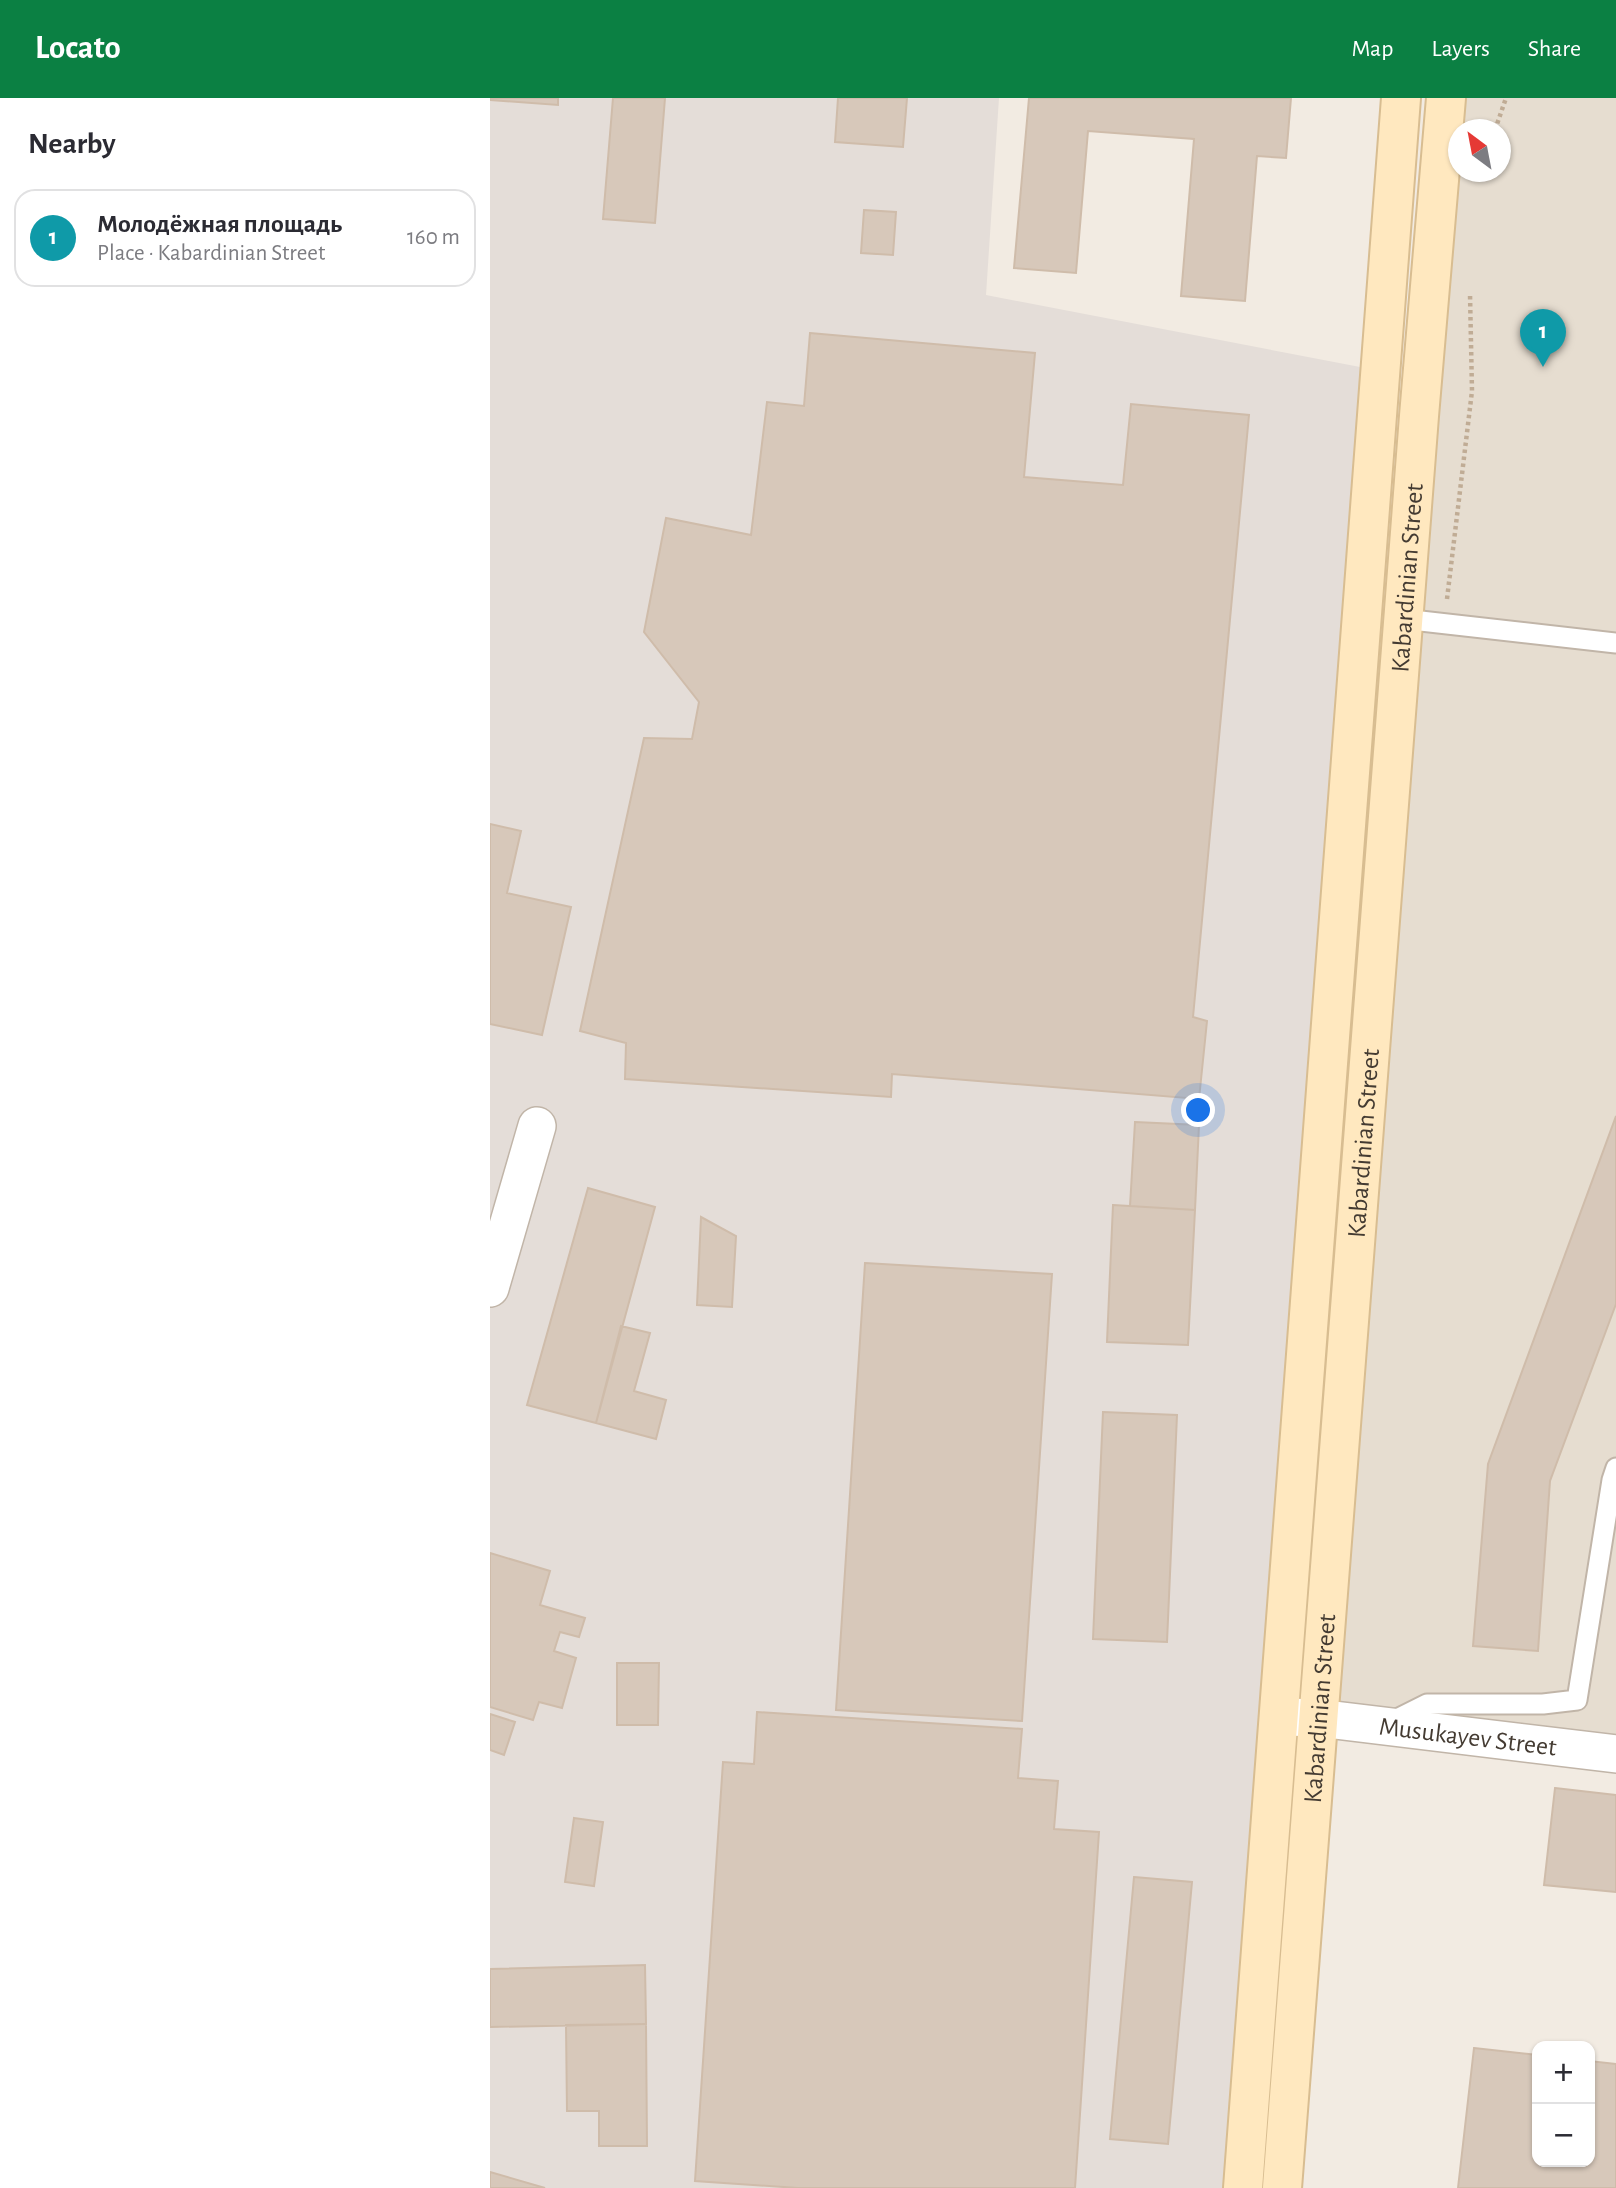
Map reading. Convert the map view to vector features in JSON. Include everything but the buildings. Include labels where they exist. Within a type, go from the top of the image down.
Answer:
[{"type":"main road","name":"Kabardinian Street","points":[[1243,2188],[1401,98]]},
{"type":"main road","name":"Kabardinian Street","points":[[1282,2188],[1446,98]]},
{"type":"street","points":[[490,1289],[537,1126]]},
{"type":"street","name":"Musukayev Street","points":[[1279,1717],[1318,1718],[1616,1754]]},
{"type":"lane","points":[[1404,619],[1616,643]]},
{"type":"lane","points":[[1383,1726],[1427,1703],[1543,1704],[1577,1700],[1616,1468]]},
{"type":"path","points":[[1499,119],[1506,98]]},
{"type":"path","points":[[1444,624],[1472,391],[1469,291]]},
{"type":"shaded area","points":[[490,98],[999,98],[986,295],[1381,371],[1243,2188],[490,2188]]},
{"type":"shaded area","points":[[1446,98],[1616,98],[1616,1754],[1318,1718]]},
{"type":"place","name":"Молодёжная площадь","points":[[1543,367]]}]
